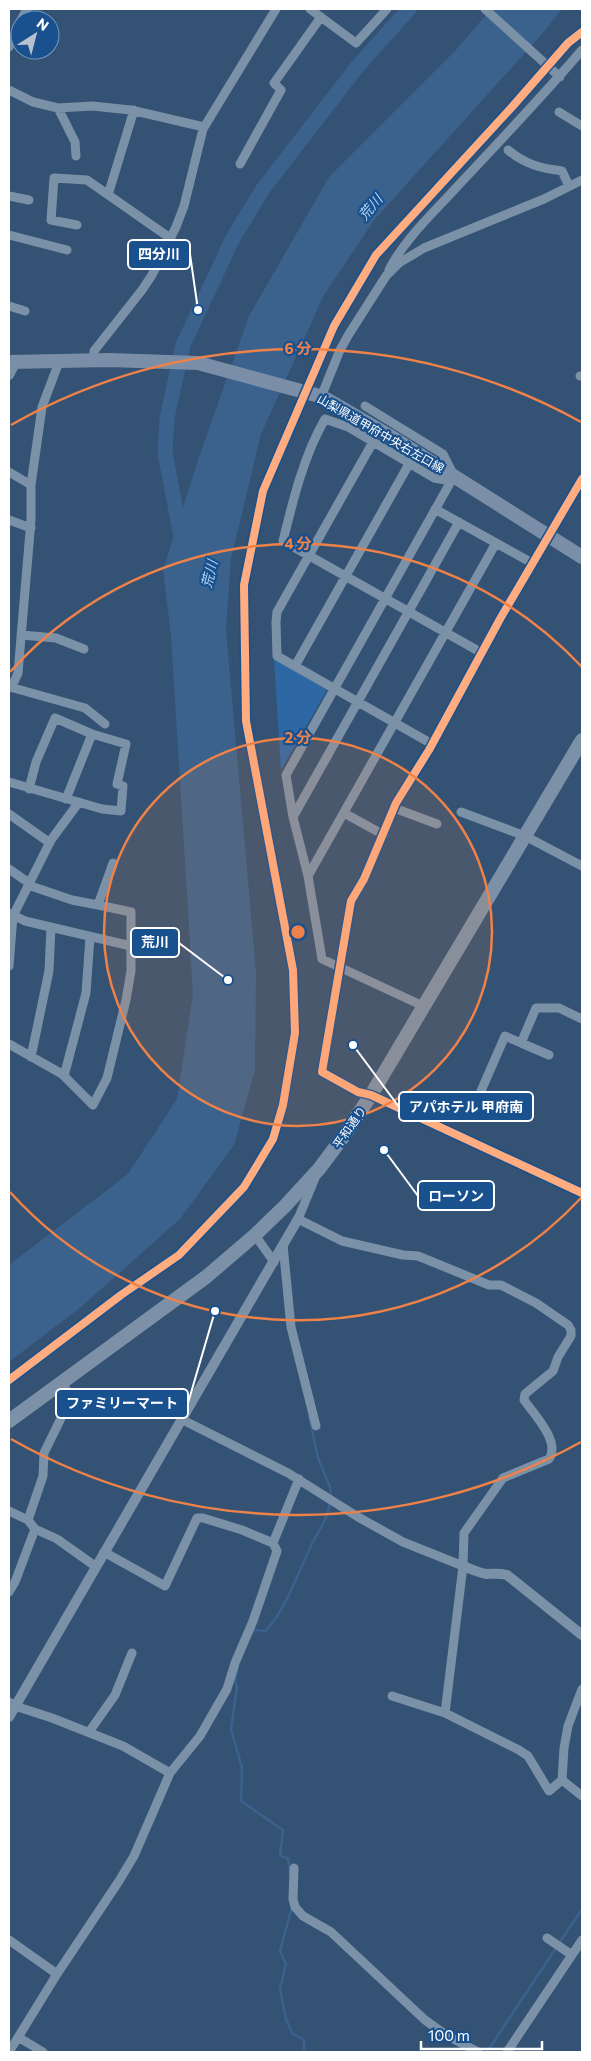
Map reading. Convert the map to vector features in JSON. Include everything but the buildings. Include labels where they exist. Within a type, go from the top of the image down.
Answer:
[{"type":"highway","name":"平和通り","points":[[9,1421],[206,1277],[255,1235],[319,1169],[371,1095],[582,740]]},
{"type":"main road","name":"山梨県道甲府中央右左口線","points":[[13,362],[94,360],[198,363],[318,396],[390,436],[452,478],[582,557]]},
{"type":"street","points":[[94,360],[94,351],[142,290],[170,238],[184,206],[204,127],[276,9]]},
{"type":"street","points":[[310,9],[356,44],[387,9]]},
{"type":"street","points":[[485,9],[560,76]]},
{"type":"street","points":[[240,164],[281,90],[274,84],[321,17]]},
{"type":"street","points":[[318,396],[340,350],[386,276],[395,258],[426,221],[582,50]]},
{"type":"street","points":[[9,90],[33,102],[58,108],[92,106],[134,110],[204,127]]},
{"type":"street","points":[[58,108],[76,142],[76,156]]},
{"type":"street","points":[[108,194],[134,110]]},
{"type":"street","points":[[559,112],[582,126]]},
{"type":"street","points":[[508,150],[522,162],[562,171],[569,186]]},
{"type":"street","points":[[77,225],[51,220],[54,178],[87,180],[170,238]]},
{"type":"street","points":[[386,276],[399,264],[424,248],[544,199],[582,180]]},
{"type":"street","points":[[9,196],[29,200]]},
{"type":"street","points":[[9,235],[67,250]]},
{"type":"street","points":[[9,306],[25,311]]},
{"type":"street","points":[[9,375],[13,362]]},
{"type":"street","points":[[59,362],[42,407],[31,485],[31,528],[18,673],[9,688],[85,708],[104,724]]},
{"type":"street","points":[[365,406],[443,454],[452,478],[286,776],[293,817],[308,876],[322,959],[424,1006]]},
{"type":"street","points":[[452,478],[434,478],[348,428],[325,418],[307,459],[283,541],[482,653]]},
{"type":"street","points":[[373,442],[277,612],[277,656],[432,744]]},
{"type":"street","points":[[294,666],[409,464]]},
{"type":"street","points":[[9,472],[31,485]]},
{"type":"street","points":[[582,479],[394,808],[364,879],[351,901],[322,1072],[358,1092],[371,1095],[582,1193]]},
{"type":"street","points":[[435,509],[532,564]]},
{"type":"street","points":[[9,520],[31,528]]},
{"type":"street","points":[[293,817],[459,522]]},
{"type":"street","points":[[308,876],[496,543]]},
{"type":"street","points":[[21,636],[56,638],[84,649]]},
{"type":"street","points":[[9,782],[29,789],[102,809],[121,811],[123,786],[117,784],[126,744],[92,734],[55,718],[36,762],[29,789]]},
{"type":"street","points":[[66,799],[92,734]]},
{"type":"street","points":[[9,965],[11,914],[50,843],[79,802]]},
{"type":"street","points":[[394,808],[437,824]]},
{"type":"street","points":[[344,812],[384,835]]},
{"type":"street","points":[[461,812],[524,836],[582,866]]},
{"type":"street","points":[[9,814],[50,843]]},
{"type":"street","points":[[98,905],[113,863]]},
{"type":"street","points":[[9,869],[29,884],[72,900],[131,912],[132,946],[131,972],[126,1000],[107,1078],[93,1105],[64,1076],[9,1044]]},
{"type":"street","points":[[11,914],[25,922],[132,946]]},
{"type":"street","points":[[31,1057],[49,971],[50,927]]},
{"type":"street","points":[[64,1076],[86,993],[90,936]]},
{"type":"street","points":[[521,1043],[536,1008],[559,1008],[582,1019]]},
{"type":"street","points":[[481,1092],[505,1036],[549,1055]]},
{"type":"street","points":[[9,1717],[12,1704],[104,1552],[274,1262],[298,1219],[319,1169]]},
{"type":"street","points":[[298,1219],[342,1241],[403,1255],[418,1256],[489,1285],[502,1285],[536,1303],[568,1325],[572,1330],[571,1336],[558,1357],[553,1371],[525,1394],[524,1400],[551,1439],[551,1455],[549,1459],[503,1478],[464,1533],[463,1566],[445,1714]]},
{"type":"street","points":[[255,1235],[274,1262]]},
{"type":"street","points":[[283,1245],[291,1327],[316,1426]]},
{"type":"street","points":[[28,1520],[43,1476],[44,1453],[68,1404],[64,1379]]},
{"type":"street","points":[[181,1418],[299,1479],[358,1517],[403,1542],[481,1573],[497,1572],[507,1575],[582,1636]]},
{"type":"street","points":[[273,1543],[299,1479]]},
{"type":"street","points":[[9,1511],[28,1520],[35,1529],[57,1539],[95,1566]]},
{"type":"street","points":[[9,2052],[57,1974],[102,1909],[134,1856],[170,1773],[200,1736],[227,1689],[235,1663],[270,1576],[277,1551],[273,1543],[242,1530],[197,1518],[165,1586],[104,1552]]},
{"type":"street","points":[[9,1592],[15,1582],[35,1529]]},
{"type":"street","points":[[89,1732],[115,1695],[132,1654]]},
{"type":"street","points":[[392,1696],[445,1714],[514,1747],[528,1756],[548,1791],[562,1780],[564,1748],[568,1726],[582,1689]]},
{"type":"street","points":[[12,1704],[89,1732],[138,1753],[170,1773]]},
{"type":"street","points":[[562,1780],[582,1796]]},
{"type":"street","points":[[294,1868],[293,1899],[295,1907],[303,1916],[331,1932],[425,2020],[446,2035],[477,2052]]},
{"type":"street","points":[[547,1938],[569,1953]]},
{"type":"street","points":[[9,1940],[57,1974]]},
{"type":"street","points":[[507,2052],[569,1953],[582,1940]]},
{"type":"street","points":[[18,2037],[43,2052]]},
{"type":"shaded area","points":[[274,659],[327,690],[281,770]]},
{"type":"water","points":[[491,9],[562,9],[542,34],[375,219],[324,295],[261,434],[231,559],[226,630],[256,972],[255,1070],[234,1145],[180,1219],[81,1307],[9,1362],[9,1265],[128,1174],[177,1099],[193,994],[171,635],[163,570],[199,457],[249,316],[329,177],[456,50]]},
{"type":"waterway","points":[[182,542],[165,453],[167,418],[183,345],[233,238],[263,189],[357,67],[409,9]]},
{"type":"waterway","points":[[309,1416],[318,1458],[330,1487],[331,1496]]},
{"type":"waterway","points":[[253,1632],[253,1630],[266,1631],[279,1612],[325,1520],[330,1502]]},
{"type":"waterway","points":[[238,1667],[231,1729],[242,1768],[241,1801],[283,1830],[280,1856],[288,1858],[290,1872]]},
{"type":"waterway","points":[[292,1907],[280,1951],[286,1964],[280,1989],[286,2019],[292,2033],[304,2040],[304,2052]]},
{"type":"waterway","points":[[559,1943],[582,1909]]},
{"type":"waterway","points":[[487,2052],[556,1948]]},
{"type":"cycle path","points":[[9,1380],[121,1295],[179,1255],[244,1187],[273,1139],[283,1105],[295,1033],[293,970],[246,721],[244,585],[263,491],[334,326],[376,255],[568,43],[582,32]]},
{"type":"cycle path","points":[[582,479],[500,619],[429,750],[396,803],[364,879],[351,901],[322,1072],[358,1092],[371,1095],[582,1193]]},
{"type":"place","name":"四分川","points":[[198,310]]},
{"type":"place","name":"荒川","points":[[228,980]]},
{"type":"place","name":"アパホテル 甲府南","points":[[353,1045]]},
{"type":"place","name":"ローソン","points":[[384,1150]]},
{"type":"place","name":"ファミリーマート","points":[[215,1311]]}]
